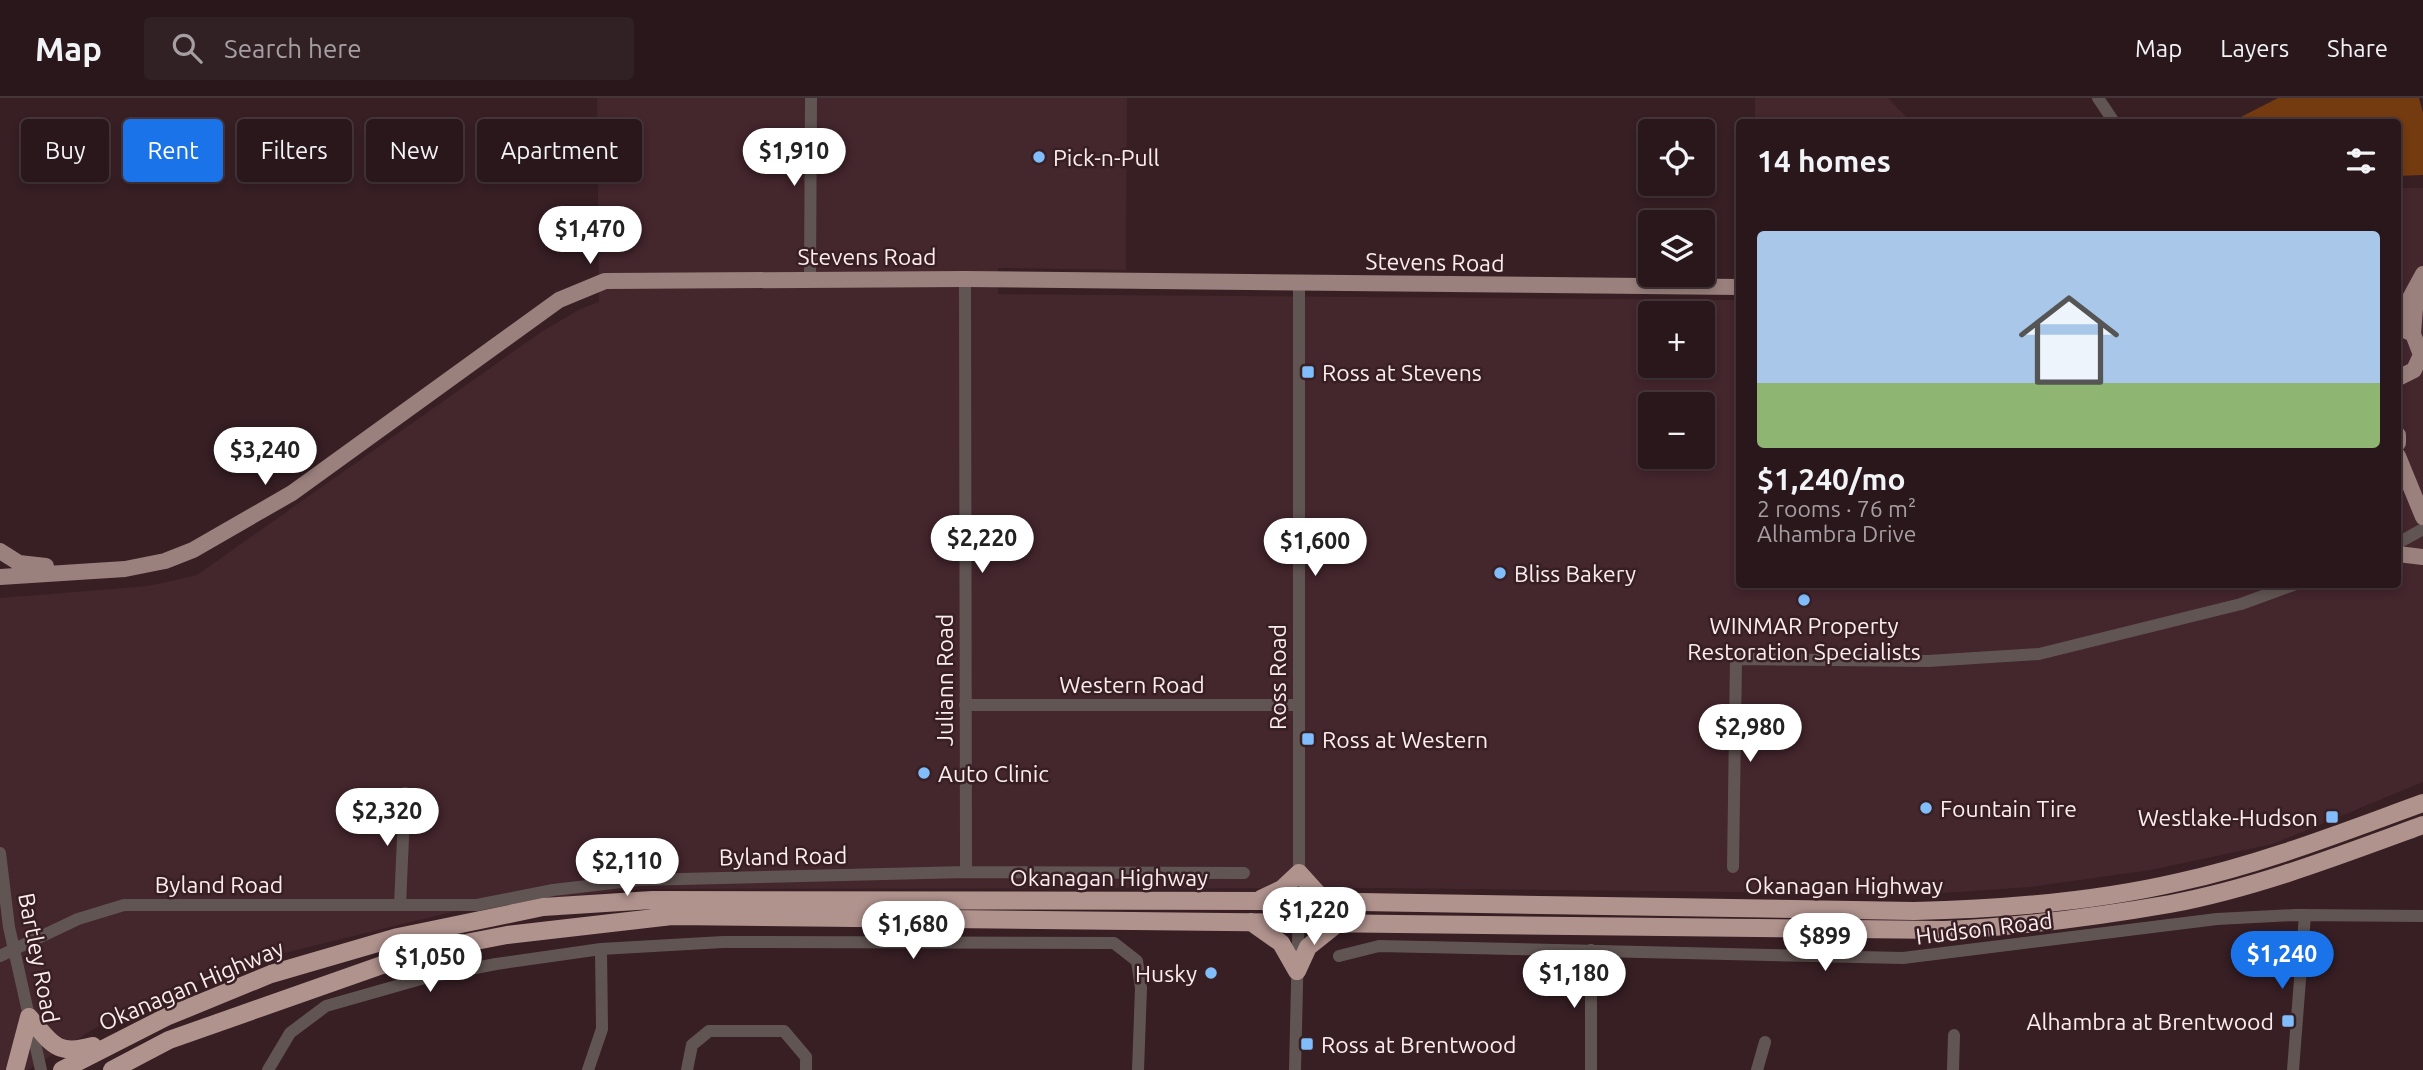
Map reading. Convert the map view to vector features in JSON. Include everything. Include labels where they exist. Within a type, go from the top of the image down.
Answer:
[{"type":"highway","name":"Okanagan Highway","points":[[62,1070],[124,1039],[271,974],[398,937],[543,907],[652,900],[1298,901],[1633,909],[2005,909],[2179,883],[2300,847],[2423,803]]},
{"type":"highway","name":"Okanagan Highway","points":[[112,1070],[169,1040],[419,952],[507,934],[672,916],[1944,930],[2024,926],[2172,904],[2331,859],[2423,825]]},
{"type":"highway","points":[[1255,901],[1282,889],[1298,873],[1318,894],[1335,902]]},
{"type":"highway","points":[[1251,922],[1281,943],[1297,971]]},
{"type":"highway","points":[[1297,971],[1308,947],[1338,923]]},
{"type":"highway","points":[[29,1017],[52,1045],[61,1050],[73,1051],[124,1039]]},
{"type":"highway","points":[[15,1070],[29,1017]]},
{"type":"main road","points":[[2401,314],[2423,274]]},
{"type":"main road","name":"Stevens Road","points":[[0,577],[125,569],[165,561],[193,550],[292,493],[548,308],[585,287],[605,281],[810,278],[1736,287]]},
{"type":"main road","points":[[2407,376],[2419,363],[2415,308],[2423,290]]},
{"type":"main road","points":[[2401,329],[2419,343]]},
{"type":"main road","points":[[2401,463],[2423,517]]},
{"type":"main road","name":"Stevens Road","points":[[0,553],[19,563],[80,570]]},
{"type":"main road","points":[[0,553],[0,571]]},
{"type":"main road","points":[[2401,554],[2423,557]]},
{"type":"street","points":[[810,278],[811,98]]},
{"type":"street","points":[[2098,98],[2112,119]]},
{"type":"street","name":"Juliann Road","points":[[965,279],[966,872]]},
{"type":"street","name":"Ross Road","points":[[1295,1070],[1298,923],[1299,283]]},
{"type":"street","points":[[2401,541],[2423,529]]},
{"type":"street","points":[[1733,867],[1736,659],[1928,661],[2039,654],[2241,604],[2285,588]]},
{"type":"street","name":"Western Road","points":[[965,705],[1298,705]]},
{"type":"street","points":[[400,905],[405,793]]},
{"type":"street","name":"Bartley Road","points":[[0,853],[14,949],[41,1070]]},
{"type":"street","name":"Byland Road","points":[[0,956],[78,919],[124,905],[477,905],[553,890],[639,880],[966,872],[1244,873]]},
{"type":"street","points":[[2293,1070],[2305,915]]},
{"type":"street","name":"Hudson Road","points":[[1339,956],[1379,946],[1903,958],[2217,919],[2305,915],[2423,916]]},
{"type":"street","points":[[268,1070],[290,1032],[308,1017],[345,999],[483,967],[601,949],[723,942],[1114,943],[1137,961],[1141,988],[1138,1070]]},
{"type":"street","points":[[588,1070],[602,1030],[601,949]]},
{"type":"street","points":[[1591,950],[1591,1070]]},
{"type":"street","points":[[687,1070],[692,1045],[709,1031],[785,1031],[806,1057],[806,1070]]},
{"type":"street","points":[[1954,1035],[1954,1070]]},
{"type":"street","points":[[1757,1070],[1765,1042]]},
{"type":"shaded area","points":[[597,98],[1127,98],[1126,270],[998,268],[998,294],[1736,300],[1736,588],[2401,588],[2401,188],[2423,188],[2423,782],[2273,844],[2151,870],[2031,887],[1929,894],[1371,888],[641,889],[550,898],[452,912],[231,966],[97,1027],[28,1070],[0,1070],[0,598],[148,586],[197,575],[541,332],[580,309],[599,302],[598,182],[642,182],[642,119],[597,119]]},
{"type":"shaded area","points":[[1755,98],[1888,98],[1908,119],[1755,119]]},
{"type":"shaded area","points":[[2278,98],[2419,98],[2423,113],[2423,175],[2401,176],[2401,119],[2237,119]]},
{"type":"place","name":"Pick-n-Pull","points":[[1039,157]]},
{"type":"place","name":"Ross at Stevens","points":[[1308,372]]},
{"type":"place","name":"Bliss Bakery","points":[[1500,573]]},
{"type":"place","name":"WINMAR Property Restoration Specialists","points":[[1804,600]]},
{"type":"place","name":"Ross at Western","points":[[1308,739]]},
{"type":"place","name":"Auto Clinic","points":[[924,773]]},
{"type":"place","name":"Fountain Tire","points":[[1926,808]]},
{"type":"place","name":"Westlake-Hudson","points":[[2332,817]]},
{"type":"place","name":"Husky","points":[[1211,973]]},
{"type":"place","name":"Alhambra at Brentwood","points":[[2288,1021]]},
{"type":"place","name":"Ross at Brentwood","points":[[1307,1044]]}]
